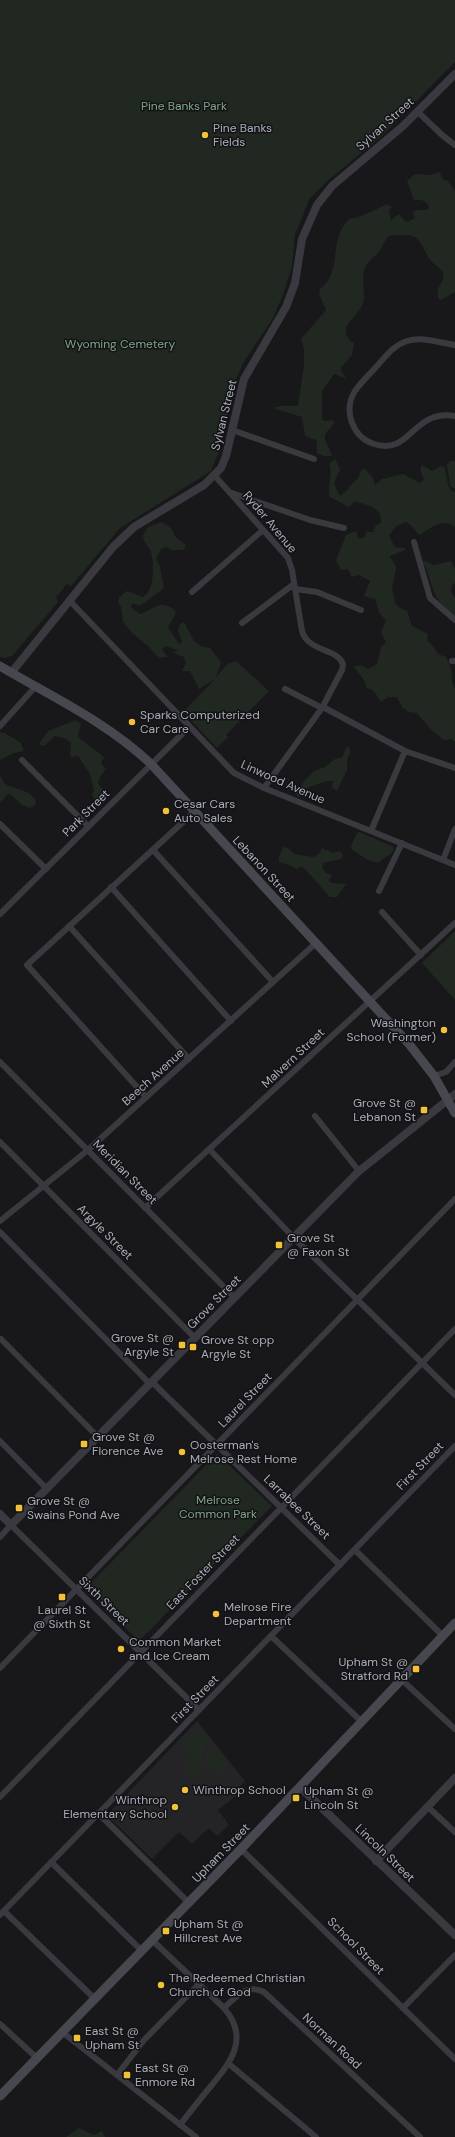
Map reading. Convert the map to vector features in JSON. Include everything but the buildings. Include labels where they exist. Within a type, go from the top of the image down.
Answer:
[{"type":"main road","name":"Lebanon Street","points":[[0,666],[105,726],[130,745],[151,764],[413,1048],[452,1097],[455,1113]]},
{"type":"main road","name":"Upham Street","points":[[0,2096],[241,1849],[455,1623]]},
{"type":"street","name":"Sylvan Street","points":[[11,673],[69,600],[128,531],[204,485],[215,476],[224,460],[242,387],[248,370],[276,327],[290,296],[298,270],[302,239],[314,209],[336,182],[391,137],[455,74]]},
{"type":"street","points":[[418,112],[455,145]]},
{"type":"street","points":[[455,345],[416,339],[399,344],[357,388],[351,399],[349,412],[352,424],[359,435],[370,442],[382,445],[391,445],[403,440],[424,421],[432,417],[442,415],[455,416]]},
{"type":"street","points":[[232,430],[314,459]]},
{"type":"street","name":"Ryder Avenue","points":[[215,476],[232,493],[288,558],[295,586],[302,631],[305,639],[311,644],[340,659],[343,663],[342,670],[322,708]]},
{"type":"street","points":[[232,493],[310,520],[344,528]]},
{"type":"street","points":[[192,592],[263,530]]},
{"type":"street","points":[[414,542],[430,598],[455,620]]},
{"type":"street","points":[[242,624],[295,586],[317,592],[361,610]]},
{"type":"street","name":"Linwood Avenue","points":[[69,600],[230,770],[241,778],[455,865]]},
{"type":"street","points":[[0,726],[36,686]]},
{"type":"street","points":[[285,689],[405,751],[455,768]]},
{"type":"street","points":[[264,788],[322,708]]},
{"type":"street","name":"Park Street","points":[[0,913],[189,727]]},
{"type":"street","points":[[371,831],[405,751]]},
{"type":"street","points":[[22,760],[88,826]]},
{"type":"street","points":[[146,1097],[27,965],[194,812]]},
{"type":"street","points":[[0,824],[46,869]]},
{"type":"street","points":[[443,860],[455,829]]},
{"type":"street","points":[[379,891],[402,843]]},
{"type":"street","points":[[153,850],[273,982]]},
{"type":"street","points":[[112,887],[231,1021]]},
{"type":"street","points":[[382,912],[421,955]]},
{"type":"street","name":"Malvern Street","points":[[145,1208],[210,1150],[455,923]]},
{"type":"street","points":[[69,926],[189,1059]]},
{"type":"street","name":"Beech Avenue","points":[[0,1221],[88,1150],[316,943]]},
{"type":"street","name":"Meridian Street","points":[[0,1062],[235,1298]]},
{"type":"street","points":[[434,1076],[446,1072],[455,1062]]},
{"type":"street","name":"Grove Street","points":[[0,1537],[359,1171],[452,1097]]},
{"type":"street","points":[[315,1116],[359,1171]]},
{"type":"street","name":"Argyle Street","points":[[0,1142],[195,1338]]},
{"type":"street","points":[[210,1150],[294,1238],[455,1395]]},
{"type":"street","name":"Laurel Street","points":[[0,1668],[455,1199]]},
{"type":"street","name":"Larrabee Street","points":[[0,1232],[151,1383],[217,1444],[340,1565]]},
{"type":"street","name":"East Foster Street","points":[[0,1797],[455,1329]]},
{"type":"street","points":[[1,1339],[98,1437]]},
{"type":"street","points":[[0,1441],[47,1489]]},
{"type":"street","name":"First Street","points":[[2,1913],[455,1446]]},
{"type":"street","points":[[0,1514],[11,1525]]},
{"type":"street","name":"Sixth Street","points":[[11,1525],[199,1710]]},
{"type":"street","points":[[355,1550],[443,1636]]},
{"type":"street","points":[[271,1636],[362,1722]]},
{"type":"street","points":[[402,1680],[455,1729]]},
{"type":"street","points":[[376,1861],[455,1778]]},
{"type":"street","name":"Lincoln Street","points":[[300,1787],[455,1935]]},
{"type":"street","points":[[428,1807],[455,1832]]},
{"type":"street","points":[[98,1813],[189,1903]]},
{"type":"street","name":"School Street","points":[[241,1849],[455,2059]]},
{"type":"street","points":[[51,1862],[142,1951]]},
{"type":"street","points":[[2,1913],[95,1999]]},
{"type":"street","points":[[152,1940],[224,2008],[232,2020],[236,2033],[236,2047],[229,2064],[180,2125]]},
{"type":"street","points":[[403,2008],[455,1955]]},
{"type":"street","points":[[117,2076],[144,2040],[199,1984]]},
{"type":"street","name":"Norman Road","points":[[224,2008],[246,1990],[255,1989],[264,1992],[420,2137]]},
{"type":"street","points":[[0,2024],[37,2058]]},
{"type":"street","points":[[62,2032],[196,2137]]},
{"type":"street","points":[[229,2064],[316,2137]]},
{"type":"shaded area","name":"Winthrop School","points":[[197,1721],[245,1781],[238,1788],[241,1792],[218,1810],[229,1825],[217,1836],[209,1828],[192,1844],[179,1832],[152,1859],[107,1815]]},
{"type":"green space","points":[[0,0],[455,0],[455,62],[383,135],[332,177],[310,198],[295,234],[292,266],[283,295],[272,320],[243,363],[235,382],[218,454],[211,471],[120,528],[71,586],[67,584],[56,597],[58,602],[12,656],[5,658],[0,657]]},
{"type":"green space","points":[[440,172],[443,180],[447,180],[455,191],[455,292],[441,300],[439,299],[438,288],[443,279],[443,273],[440,268],[430,260],[417,239],[407,235],[391,235],[388,237],[380,250],[365,267],[363,278],[363,303],[346,327],[346,334],[351,342],[354,342],[352,355],[341,368],[345,378],[334,374],[322,391],[322,419],[324,421],[333,420],[335,423],[325,435],[332,456],[324,456],[317,453],[316,440],[305,435],[302,417],[273,408],[281,406],[298,406],[304,365],[304,349],[301,339],[326,310],[319,294],[320,289],[332,273],[336,246],[342,228],[349,219],[364,215],[387,204],[392,207],[389,210],[391,220],[399,214],[405,221],[408,222],[415,218],[413,212],[416,210],[427,210],[429,208],[425,201],[414,200],[407,181],[415,174],[430,175]]},
{"type":"green space","points":[[335,459],[340,469],[334,483],[339,495],[342,495],[359,477],[360,472],[364,468],[373,478],[375,485],[382,479],[403,474],[420,483],[424,480],[420,469],[422,465],[432,471],[441,466],[445,468],[448,485],[452,491],[455,492],[455,527],[450,524],[442,523],[419,535],[410,524],[406,522],[396,526],[389,536],[395,547],[405,548],[405,550],[390,556],[396,567],[392,589],[395,603],[400,608],[407,611],[412,626],[428,634],[427,641],[433,646],[438,654],[446,657],[451,668],[452,682],[455,689],[455,742],[452,739],[444,740],[431,730],[417,713],[408,712],[402,707],[397,697],[388,697],[381,702],[374,691],[366,687],[364,680],[354,667],[361,665],[368,669],[377,664],[381,647],[386,642],[381,632],[386,621],[379,612],[375,599],[364,596],[370,581],[359,575],[352,577],[348,569],[341,570],[336,560],[346,535],[356,531],[359,539],[365,537],[366,532],[373,532],[376,525],[381,523],[381,517],[377,510],[369,506],[355,501],[349,507],[330,497],[329,489],[331,473],[329,464]]},
{"type":"green space","points":[[450,461],[455,461],[455,489],[450,486],[447,465]]},
{"type":"green space","points":[[161,522],[169,526],[176,537],[186,546],[183,550],[171,550],[167,547],[162,548],[156,558],[160,567],[164,588],[140,606],[132,603],[131,607],[140,614],[162,605],[170,607],[176,613],[168,627],[179,644],[182,642],[178,630],[180,624],[184,622],[194,641],[201,646],[210,648],[221,662],[216,677],[228,664],[236,661],[269,691],[226,735],[228,737],[217,748],[183,712],[215,679],[199,689],[190,671],[182,671],[186,663],[184,657],[173,653],[178,650],[165,646],[162,650],[168,657],[159,658],[148,646],[131,632],[123,621],[121,607],[118,602],[119,597],[127,591],[143,597],[150,589],[153,576],[152,557],[143,535],[148,527]]},
{"type":"green space","points":[[425,561],[434,565],[451,561],[455,569],[455,583],[452,585],[451,592],[455,598],[455,616],[446,609],[436,597],[423,562]]},
{"type":"green space","points":[[76,720],[81,724],[78,735],[79,738],[104,757],[101,763],[106,769],[101,775],[98,783],[104,791],[102,796],[104,802],[100,808],[92,795],[94,790],[90,774],[78,756],[71,757],[70,755],[71,743],[66,739],[55,736],[44,746],[39,744],[48,731]]},
{"type":"green space","points":[[0,732],[5,733],[21,743],[24,751],[13,753],[0,760]]},
{"type":"green space","points":[[347,746],[351,750],[347,760],[347,770],[337,791],[332,787],[333,781],[327,781],[309,787],[298,797],[296,794],[304,781],[314,771],[325,767],[335,759],[342,757]]},
{"type":"green space","points":[[0,775],[5,784],[23,790],[31,795],[36,802],[35,805],[30,808],[22,805],[10,794],[7,795],[0,803]]},
{"type":"green space","points":[[359,832],[392,846],[394,849],[391,854],[378,863],[368,860],[352,850],[351,846],[357,833]]},
{"type":"green space","points":[[283,847],[288,848],[294,854],[313,857],[319,854],[322,848],[333,853],[340,851],[343,855],[341,859],[323,863],[322,868],[326,873],[332,875],[329,880],[331,883],[346,884],[337,897],[330,897],[304,868],[300,867],[296,869],[292,866],[279,862],[279,857]]},
{"type":"green space","points":[[455,931],[455,1000],[422,963]]},
{"type":"green space","name":"Melrose Common Park","points":[[217,1454],[272,1506],[139,1641],[85,1589]]},
{"type":"green space","points":[[199,1728],[210,1741],[205,1745],[199,1774],[197,1776],[189,1775],[188,1766],[195,1753],[191,1756],[181,1743]]},
{"type":"green space","points":[[211,1749],[217,1749],[228,1762],[225,1771],[205,1769],[207,1752]]},
{"type":"green space","points":[[79,2128],[94,2135],[102,2131],[105,2137],[66,2137]]},
{"type":"place","name":"Pine Banks Fields","points":[[205,135]]},
{"type":"place","name":"Sparks Computerized Car Care","points":[[132,722]]},
{"type":"place","name":"Cesar Cars Auto Sales","points":[[166,811]]},
{"type":"place","name":"Washington School (Former)","points":[[444,1030]]},
{"type":"place","name":"Grove St @ Lebanon St","points":[[424,1110]]},
{"type":"place","name":"Grove St @ Faxon St","points":[[279,1245]]},
{"type":"place","name":"Grove St @ Argyle St","points":[[182,1345]]},
{"type":"place","name":"Grove St opp Argyle St","points":[[193,1347]]},
{"type":"place","name":"Grove St @ Florence Ave","points":[[84,1444]]},
{"type":"place","name":"Oosterman's Melrose Rest Home","points":[[182,1452]]},
{"type":"place","name":"Grove St @ Swains Pond Ave","points":[[19,1508]]},
{"type":"place","name":"Laurel St @ Sixth St","points":[[62,1597]]},
{"type":"place","name":"Melrose Fire Department","points":[[216,1614]]},
{"type":"place","name":"Common Market and Ice Cream","points":[[121,1649]]},
{"type":"place","name":"Upham St @ Stratford Rd","points":[[416,1669]]},
{"type":"place","name":"Winthrop School","points":[[185,1790]]},
{"type":"place","name":"Upham St @ Lincoln St","points":[[296,1798]]},
{"type":"place","name":"Winthrop Elementary School","points":[[175,1807]]},
{"type":"place","name":"Upham St @ Hillcrest Ave","points":[[166,1931]]},
{"type":"place","name":"The Redeemed Christian Church of God","points":[[161,1985]]},
{"type":"place","name":"East St @ Upham St","points":[[77,2038]]},
{"type":"place","name":"East St @ Enmore Rd","points":[[127,2075]]},
{"type":"park label","name":"Pine Banks Park","points":[[184,106]]},
{"type":"park label","name":"Wyoming Cemetery","points":[[120,344]]}]
